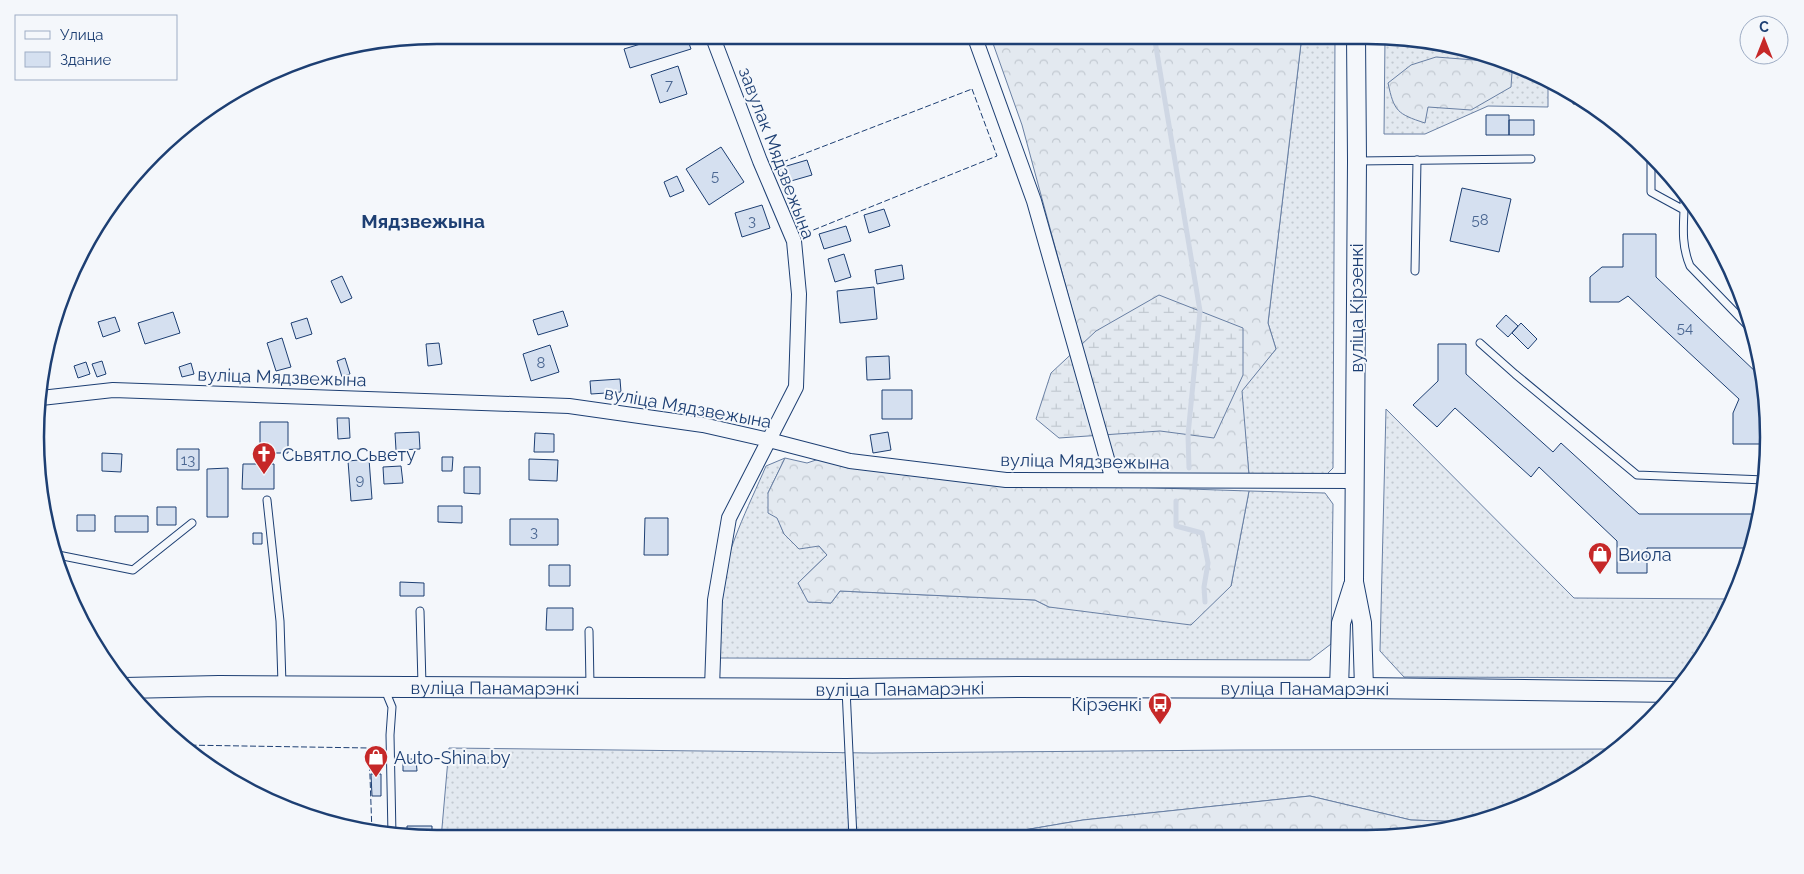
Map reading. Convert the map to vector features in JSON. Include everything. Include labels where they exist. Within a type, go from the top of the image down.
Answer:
[{"type":"main road","name":"вуліца Панамарэнкі","points":[[134,688],[282,686],[846,689],[1016,687],[1364,688],[1666,692]]},
{"type":"street","name":"завулак Мядзвежына","points":[[712,688],[715,600],[729,518],[796,387],[799,294],[794,241],[760,161],[715,44]]},
{"type":"street","points":[[977,44],[1034,201],[1113,480]]},
{"type":"street","name":"вуліца Кірэенкі","points":[[1356,44],[1354,582],[1362,623],[1364,688]]},
{"type":"street","name":"вуліца Мядзвежына","points":[[46,398],[113,390],[569,406],[703,425],[850,461],[1006,480],[1355,481]]},
{"type":"street","name":"вуліца Кірэенкі","points":[[1339,688],[1341,623],[1354,582]]},
{"type":"lane","points":[[1357,161],[1531,158]]},
{"type":"lane","points":[[1415,271],[1417,160]]},
{"type":"lane","points":[[1651,165],[1651,192],[1684,210]]},
{"type":"lane","points":[[1684,205],[1682,239],[1684,253],[1690,266],[1742,319]]},
{"type":"lane","points":[[1480,343],[1637,475],[1758,480]]},
{"type":"lane","points":[[267,500],[280,621],[282,686]]},
{"type":"lane","points":[[63,556],[133,570],[192,523]]},
{"type":"lane","points":[[420,611],[423,662],[422,688]]},
{"type":"lane","points":[[589,631],[590,688]]},
{"type":"lane","points":[[384,687],[392,707],[390,735],[392,827]]},
{"type":"lane","points":[[846,689],[854,830]]},
{"type":"green space","points":[[993,44],[1301,44],[1268,323],[1276,349],[1242,391],[1249,475],[1117,475],[1022,125]]},
{"type":"green space","points":[[1301,44],[1335,44],[1333,468],[1324,477],[1249,475],[1241,391],[1276,349],[1268,323]]},
{"type":"green space","points":[[1385,45],[1418,47],[1469,57],[1517,74],[1548,88],[1548,107],[1488,106],[1425,134],[1384,134]]},
{"type":"green space","points":[[1436,57],[1479,60],[1512,72],[1511,87],[1471,110],[1428,107],[1425,123],[1403,114],[1392,100],[1388,83],[1411,65]]},
{"type":"green space","points":[[1159,295],[1243,328],[1243,375],[1214,438],[1160,431],[1059,438],[1036,419],[1051,373],[1096,331]]},
{"type":"green space","points":[[1386,409],[1574,598],[1725,599],[1708,634],[1677,678],[1404,677],[1380,651]]},
{"type":"green space","points":[[785,458],[768,493],[784,534],[819,546],[827,555],[798,583],[809,602],[831,603],[840,591],[1035,600],[1049,607],[1231,586],[1249,491],[1325,493],[1333,504],[1331,644],[1310,660],[719,658],[719,604],[723,579],[732,546],[766,466]]},
{"type":"green space","points":[[785,458],[807,463],[822,458],[1007,483],[1249,491],[1231,586],[1191,625],[1049,607],[1035,600],[840,591],[831,603],[808,602],[798,583],[827,555],[819,546],[799,549],[784,534],[777,518],[768,513],[768,493]]},
{"type":"green space","points":[[449,748],[872,753],[1606,749],[1564,778],[1541,790],[1493,809],[1451,821],[1411,820],[1310,796],[1083,820],[1024,830],[442,830]]},
{"type":"green space","points":[[1310,796],[1411,820],[1451,821],[1418,827],[1367,830],[1024,830],[1083,820]]},
{"type":"building","points":[[640,44],[689,44],[691,49],[630,68],[624,49]]},
{"type":"building","points":[[678,66],[687,94],[660,103],[651,75]]},
{"type":"building","points":[[1486,115],[1509,115],[1509,135],[1486,135]]},
{"type":"building","points":[[1509,120],[1534,120],[1534,135],[1509,135]]},
{"type":"building","points":[[721,147],[744,182],[709,205],[686,169]]},
{"type":"building","points":[[807,160],[812,175],[784,183],[780,168]]},
{"type":"building","points":[[677,176],[684,191],[670,197],[664,182]]},
{"type":"building","points":[[1462,188],[1511,199],[1499,252],[1450,241]]},
{"type":"building","points":[[762,205],[770,228],[742,237],[735,213]]},
{"type":"building","points":[[884,209],[890,226],[869,233],[864,215]]},
{"type":"building","points":[[846,226],[851,241],[824,249],[819,234]]},
{"type":"building","points":[[1623,234],[1656,234],[1656,277],[1755,371],[1759,411],[1760,444],[1733,444],[1733,413],[1739,399],[1628,296],[1619,302],[1590,302],[1590,277],[1602,267],[1623,267]]},
{"type":"building","points":[[844,254],[851,277],[835,282],[828,259]]},
{"type":"building","points":[[902,265],[904,279],[877,284],[875,270]]},
{"type":"building","points":[[342,276],[352,298],[341,303],[331,281]]},
{"type":"building","points":[[874,287],[877,319],[840,323],[837,291]]},
{"type":"building","points":[[563,311],[568,326],[538,335],[533,320]]},
{"type":"building","points":[[173,312],[180,333],[145,344],[138,323]]},
{"type":"building","points":[[1506,315],[1518,326],[1508,337],[1496,326]]},
{"type":"building","points":[[115,317],[120,331],[103,337],[98,322]]},
{"type":"building","points":[[307,318],[312,334],[296,339],[291,323]]},
{"type":"building","points":[[1521,323],[1537,339],[1528,349],[1512,333]]},
{"type":"building","points":[[282,338],[291,367],[276,371],[267,343]]},
{"type":"building","points":[[439,343],[442,364],[428,366],[426,344]]},
{"type":"building","points":[[1438,344],[1466,344],[1466,374],[1553,452],[1561,443],[1639,514],[1753,514],[1744,548],[1647,548],[1647,573],[1617,573],[1617,541],[1539,467],[1531,477],[1455,408],[1437,427],[1413,405],[1438,381]]},
{"type":"building","points":[[550,345],[559,372],[531,381],[523,354]]},
{"type":"building","points":[[889,356],[890,379],[867,380],[866,357]]},
{"type":"building","points":[[345,358],[350,374],[342,377],[337,361]]},
{"type":"building","points":[[102,361],[106,374],[97,377],[92,364]]},
{"type":"building","points":[[86,362],[90,374],[78,378],[74,366]]},
{"type":"building","points":[[191,363],[194,374],[182,377],[179,367]]},
{"type":"building","points":[[620,379],[621,392],[591,394],[590,381]]},
{"type":"building","points":[[882,390],[912,390],[912,419],[882,419]]},
{"type":"building","points":[[337,418],[349,418],[350,438],[338,439]]},
{"type":"building","points":[[260,422],[288,422],[288,453],[260,453]]},
{"type":"building","points":[[419,432],[420,449],[396,450],[395,433]]},
{"type":"building","points":[[888,432],[891,450],[873,453],[870,435]]},
{"type":"building","points":[[535,433],[554,434],[554,452],[534,452]]},
{"type":"building","points":[[177,449],[199,449],[199,470],[177,470]]},
{"type":"building","points":[[102,453],[122,454],[121,472],[102,471]]},
{"type":"building","points":[[442,457],[453,457],[452,471],[442,471]]},
{"type":"building","points":[[369,459],[372,499],[351,501],[348,461]]},
{"type":"building","points":[[529,459],[558,460],[557,481],[529,480]]},
{"type":"building","points":[[243,464],[274,464],[274,489],[242,489]]},
{"type":"building","points":[[401,466],[403,483],[384,484],[383,467]]},
{"type":"building","points":[[464,467],[480,467],[480,494],[464,493]]},
{"type":"building","points":[[228,468],[228,517],[207,517],[207,469]]},
{"type":"building","points":[[438,506],[462,506],[462,523],[438,522]]},
{"type":"building","points":[[157,507],[176,507],[176,525],[157,525]]},
{"type":"building","points":[[77,515],[95,515],[95,531],[77,531]]},
{"type":"building","points":[[115,516],[148,516],[148,532],[115,532]]},
{"type":"building","points":[[645,518],[668,518],[668,555],[644,555]]},
{"type":"building","points":[[510,519],[558,519],[558,545],[510,545]]},
{"type":"building","points":[[253,533],[262,533],[262,544],[253,544]]},
{"type":"building","points":[[549,565],[570,565],[570,586],[549,586]]},
{"type":"building","points":[[400,582],[424,583],[424,596],[400,596]]},
{"type":"building","points":[[547,608],[573,608],[573,630],[546,630]]},
{"type":"building","points":[[403,759],[416,759],[417,771],[403,771]]},
{"type":"building","points":[[371,774],[381,774],[381,796],[372,796]]},
{"type":"building","points":[[407,826],[432,826],[432,830],[407,829]]},
{"type":"waterway","points":[[1156,44],[1200,311],[1188,435],[1189,468]]},
{"type":"waterway","points":[[1176,501],[1176,526],[1202,533],[1208,563],[1204,587],[1205,602]]},
{"type":"fence","points":[[972,89],[997,156],[801,235],[775,165],[972,89]]},
{"type":"fence","points":[[193,745],[369,748],[372,825]]},
{"type":"place","name":"Сьвятло Сьвету","points":[[264,475]]},
{"type":"place","name":"Виола","points":[[1600,575]]},
{"type":"place","name":"Кірэенкі","points":[[1160,725]]},
{"type":"place","name":"Auto-Shina.by","points":[[376,778]]},
{"type":"district","name":"Мядзвежына","points":[[423,221]]}]
